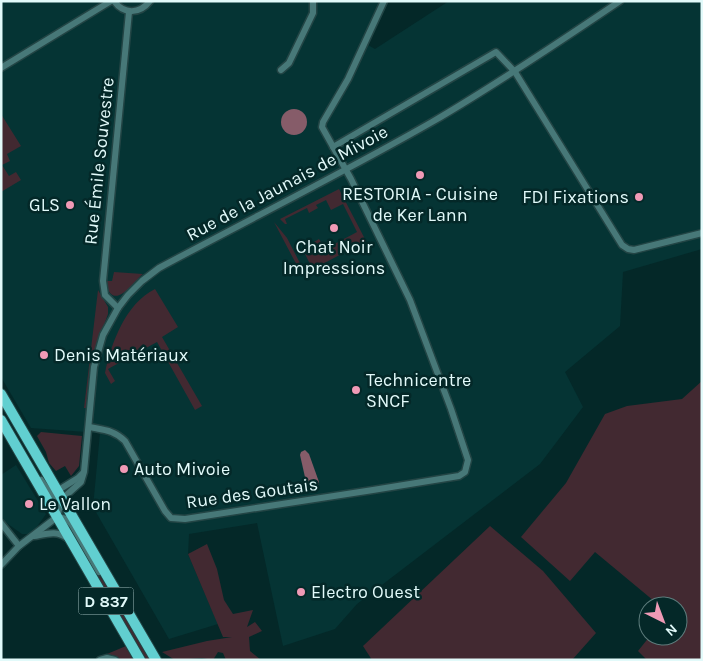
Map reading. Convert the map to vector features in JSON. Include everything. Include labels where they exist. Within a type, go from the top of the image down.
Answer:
[{"type":"main road","name":"D 837","points":[[1,394],[57,503],[72,542],[140,660]]},
{"type":"main road","name":"D 837","points":[[1,420],[122,602],[156,660]]},
{"type":"street","points":[[1,68],[113,1],[129,12],[144,8],[150,1]]},
{"type":"street","points":[[281,70],[289,63],[313,13],[313,1]]},
{"type":"street","points":[[346,170],[324,132],[323,122],[348,79],[384,1]]},
{"type":"street","name":"Rue de la Jaunais de Mivoie","points":[[1,565],[30,537],[57,503],[81,482],[84,472],[94,367],[98,348],[118,308],[142,281],[159,268],[346,170],[432,122],[515,72],[620,1]]},
{"type":"street","name":"Rue Émile Souvestre","points":[[118,308],[105,295],[102,281],[129,12]]},
{"type":"street","points":[[333,147],[496,52],[515,72],[518,80],[622,245],[634,250],[702,233]]},
{"type":"street","name":"Rue des Goutais","points":[[89,427],[108,430],[118,434],[171,518],[184,518],[373,490],[459,476],[465,472],[468,460],[417,318],[380,236],[346,170]]},
{"type":"street","points":[[57,503],[92,561],[122,602]]},
{"type":"street","points":[[1,524],[19,546]]},
{"type":"street","points":[[30,537],[55,533],[61,534],[72,542]]},
{"type":"street","points":[[100,660],[108,658],[115,660]]},
{"type":"shaded area","points":[[1,1],[389,1],[368,45],[375,49],[449,1],[702,1],[702,249],[623,272],[620,326],[565,372],[583,407],[540,464],[357,604],[335,629],[283,646],[257,523],[189,534],[188,554],[218,624],[169,639],[93,507],[100,433],[31,428],[1,377]]},
{"type":"shaded area","points":[[294,109],[303,113],[307,122],[303,131],[294,135],[285,131],[281,122],[285,113]]},
{"type":"shaded area","points":[[1,114],[21,146],[7,154],[10,161],[2,165],[9,176],[16,172],[21,180],[1,192]]},
{"type":"shaded area","points":[[339,189],[366,241],[302,275],[274,222],[287,238],[302,267],[310,264],[304,252],[305,247],[319,239],[325,249],[357,232],[343,204],[331,210],[326,200],[316,205],[318,208],[309,213],[307,208],[285,219],[287,224],[280,219]]},
{"type":"shaded area","points":[[114,272],[143,274],[127,290],[118,296],[114,296],[107,288],[107,281],[112,281]]},
{"type":"shaded area","points":[[155,289],[178,327],[162,337],[202,406],[195,410],[157,342],[108,369],[115,381],[111,384],[105,373],[111,349],[121,325],[136,304]]},
{"type":"shaded area","points":[[98,290],[108,307],[108,314],[93,356],[87,408],[84,408]]},
{"type":"shaded area","points":[[702,381],[702,660],[647,660],[638,651],[642,646],[688,646],[688,596],[648,596],[595,552],[570,581],[521,537],[566,483],[605,414],[627,406],[682,399]]},
{"type":"shaded area","points":[[41,432],[82,436],[79,466],[71,476],[65,466],[56,471],[49,463],[46,452],[37,436]]},
{"type":"shaded area","points":[[305,450],[309,454],[319,482],[318,486],[312,489],[307,486],[300,455]]},
{"type":"shaded area","points":[[16,465],[46,514],[29,534],[22,534],[1,519],[1,475]]},
{"type":"shaded area","points":[[490,526],[543,571],[596,633],[572,660],[372,660],[363,646]]},
{"type":"shaded area","points":[[76,542],[118,602],[151,660],[144,660]]},
{"type":"shaded area","points":[[207,544],[217,569],[224,600],[233,614],[253,610],[247,627],[255,622],[262,631],[249,637],[250,651],[261,660],[226,660],[223,653],[218,652],[213,660],[202,658],[175,660],[162,652],[232,637],[223,637],[188,554]]},
{"type":"shaded area","points":[[126,646],[133,660],[121,660],[116,656],[107,654]]},
{"type":"place","name":"RESTORIA - Cuisine de Ker Lann","points":[[420,175]]},
{"type":"place","name":"FDI Fixations","points":[[639,197]]},
{"type":"place","name":"GLS","points":[[70,205]]},
{"type":"place","name":"Chat Noir Impressions","points":[[334,228]]},
{"type":"place","name":"Denis Matériaux","points":[[44,355]]},
{"type":"place","name":"Technicentre SNCF","points":[[356,390]]},
{"type":"place","name":"Auto Mivoie","points":[[124,469]]},
{"type":"place","name":"Le Vallon","points":[[29,504]]},
{"type":"place","name":"Electro Ouest","points":[[301,592]]}]
